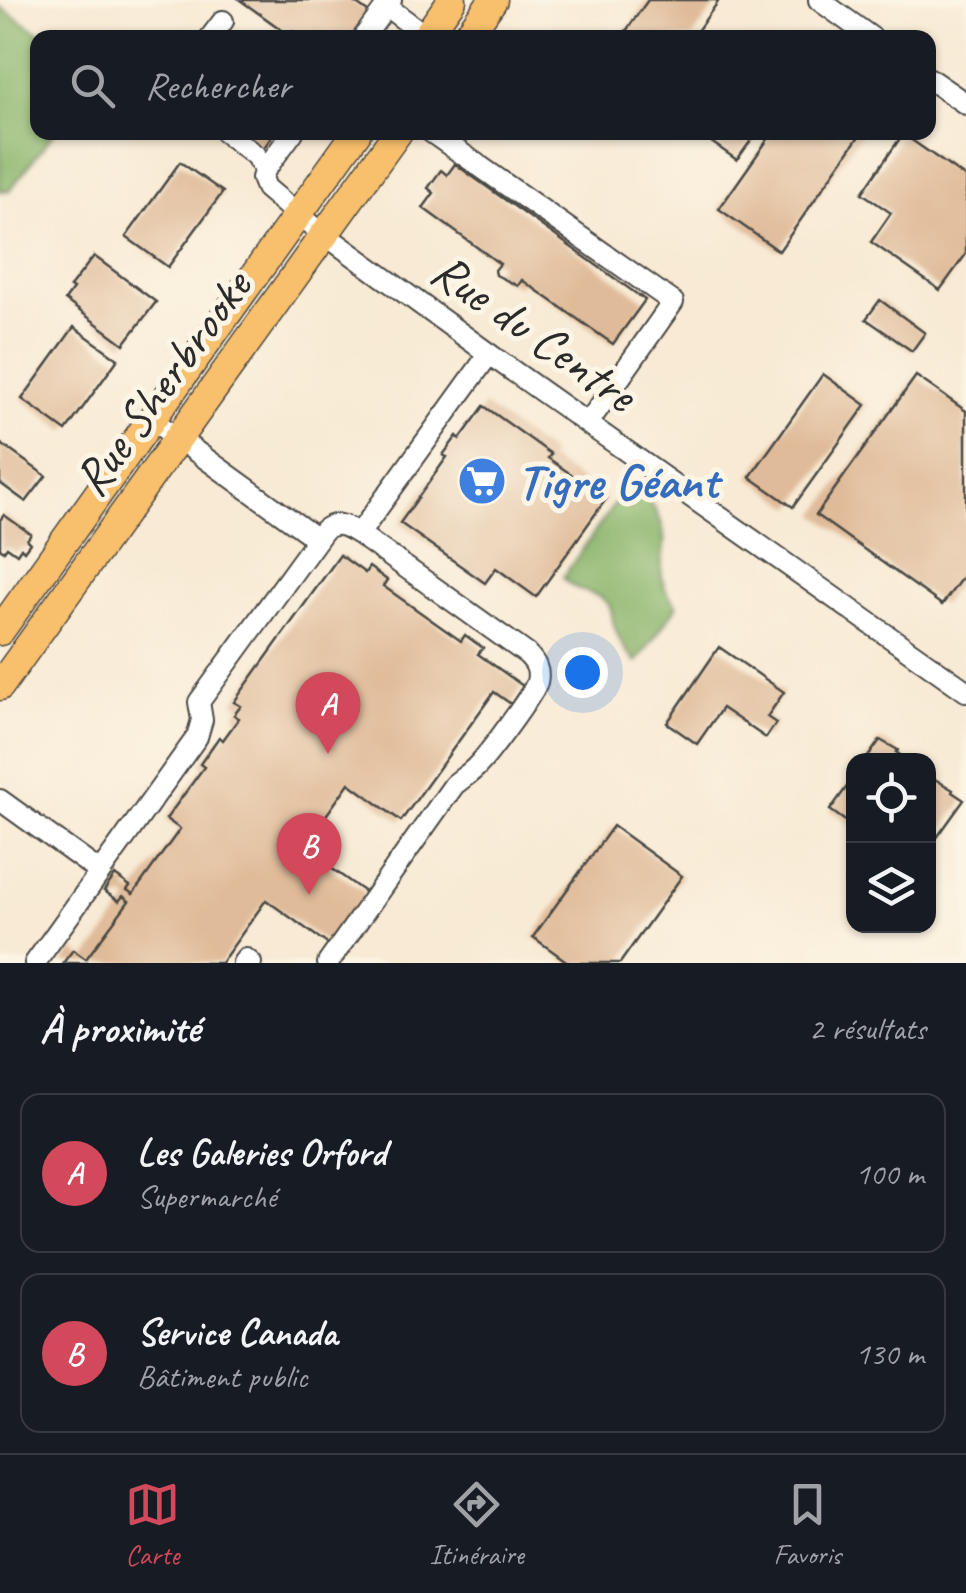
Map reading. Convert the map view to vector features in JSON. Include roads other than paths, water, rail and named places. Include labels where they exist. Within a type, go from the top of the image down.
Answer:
[{"type":"main road","points":[[431,30],[452,0]]},
{"type":"main road","points":[[472,30],[493,0]]},
{"type":"main road","name":"Rue Sherbrooke","points":[[0,631],[351,140]]},
{"type":"main road","name":"Rue Sherbrooke","points":[[0,686],[392,140]]},
{"type":"street","points":[[819,0],[861,30]]},
{"type":"street","points":[[369,30],[388,3],[418,30]]},
{"type":"street","points":[[936,83],[966,104]]},
{"type":"street","name":"Rue du Centre","points":[[235,140],[255,155],[264,170],[266,188],[298,214],[966,692]]},
{"type":"street","points":[[264,170],[286,140]]},
{"type":"street","points":[[443,140],[673,302],[588,422]]},
{"type":"street","points":[[359,534],[490,354]]},
{"type":"street","points":[[151,419],[318,539]]},
{"type":"street","points":[[36,963],[197,737],[202,720],[200,702],[324,530],[344,524],[527,654],[538,674],[534,690],[480,764],[450,791],[328,963]]},
{"type":"street","points":[[0,800],[100,872]]},
{"type":"street","points":[[243,963],[246,959],[251,963]]},
{"type":"place","name":"Tigre Géant","points":[[482,481]]},
{"type":"place","name":"Les Galeries Orford","points":[[328,754]]},
{"type":"place","name":"Service Canada","points":[[309,895]]}]
